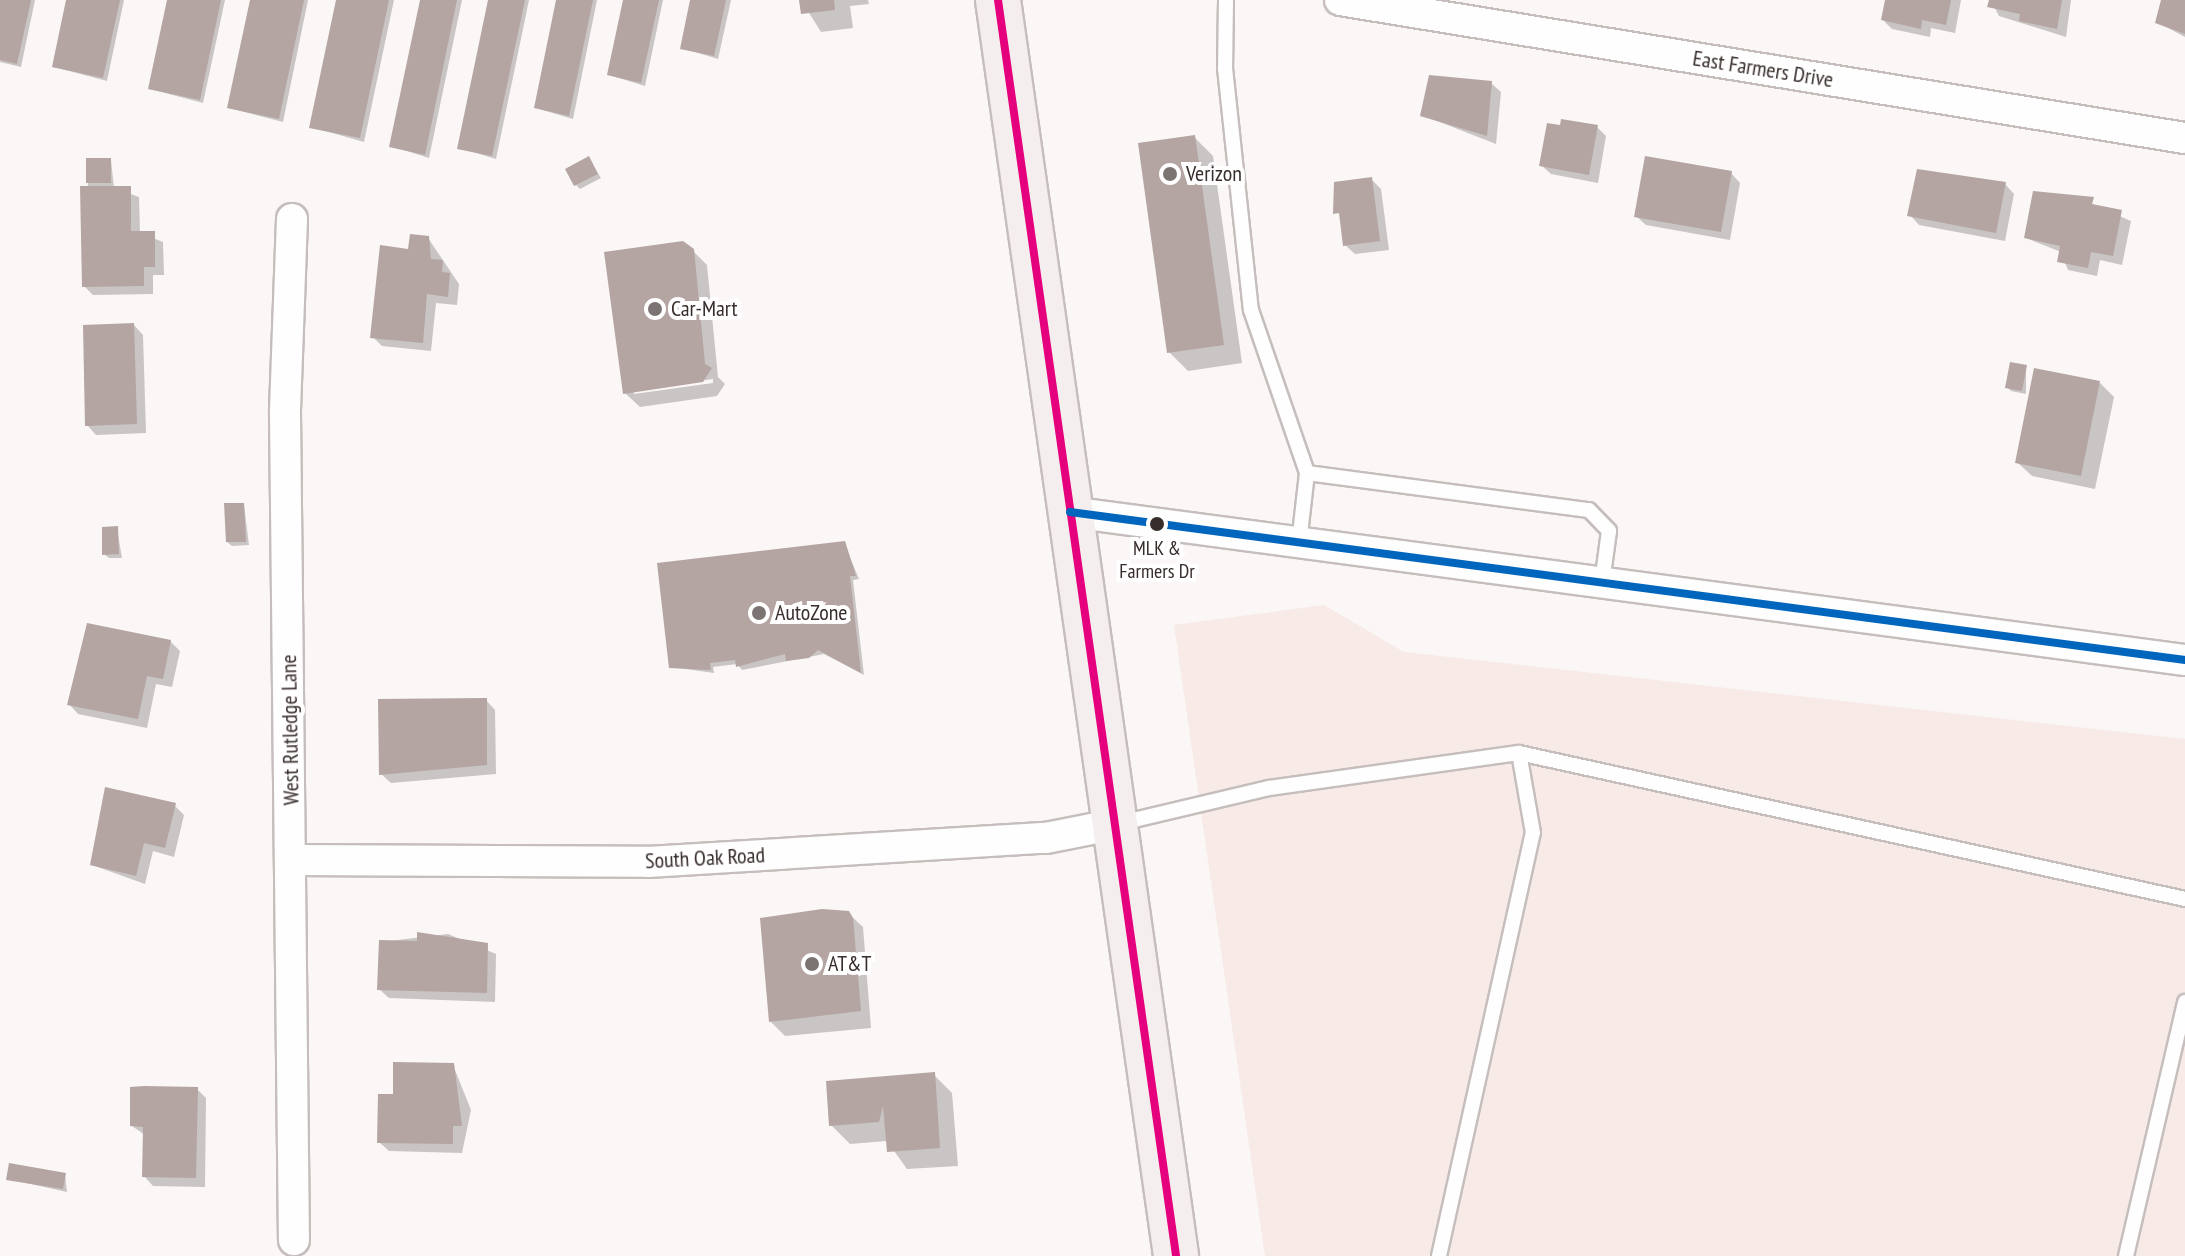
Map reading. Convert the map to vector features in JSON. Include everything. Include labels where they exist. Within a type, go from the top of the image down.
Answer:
[{"type":"highway","points":[[998,0],[1176,1256]]},
{"type":"street","name":"East Farmers Drive","points":[[1340,0],[2185,138]]},
{"type":"street","name":"West Rutledge Lane","points":[[292,219],[285,413],[294,1240]]},
{"type":"street","points":[[1070,512],[2185,660]]},
{"type":"street","name":"South Oak Road","points":[[292,860],[648,862],[1046,838],[1117,824]]},
{"type":"lane","points":[[1226,0],[1225,68],[1251,310],[1307,473],[1299,543]]},
{"type":"lane","points":[[1307,473],[1589,510],[1609,531],[1602,583]]},
{"type":"lane","points":[[1117,824],[1269,788],[1519,753],[2185,899]]},
{"type":"lane","points":[[1439,1256],[1533,833],[1519,753]]},
{"type":"lane","points":[[2126,1256],[2184,1010]]},
{"type":"shaded area","points":[[1324,605],[1404,652],[2185,739],[2185,1256],[1265,1256],[1174,625]]},
{"type":"building","points":[[0,0],[31,0],[17,64],[0,60]]},
{"type":"building","points":[[66,0],[120,0],[103,78],[52,67]]},
{"type":"building","points":[[167,0],[221,0],[200,100],[148,89]]},
{"type":"building","points":[[250,0],[304,0],[279,119],[227,108]]},
{"type":"building","points":[[336,0],[389,0],[360,138],[309,128]]},
{"type":"building","points":[[420,0],[457,0],[425,155],[389,147]]},
{"type":"building","points":[[488,0],[525,0],[492,156],[457,149]]},
{"type":"building","points":[[556,0],[593,0],[569,116],[534,108]]},
{"type":"building","points":[[623,0],[659,0],[641,83],[607,75]]},
{"type":"building","points":[[690,0],[726,0],[714,56],[680,49]]},
{"type":"building","points":[[799,0],[834,0],[835,10],[801,14]]},
{"type":"building","points":[[1885,0],[1951,0],[1946,25],[1922,20],[1921,29],[1881,20]]},
{"type":"building","points":[[1989,0],[2062,0],[2057,29],[2019,21],[2020,14],[1987,7]]},
{"type":"building","points":[[2161,0],[2185,0],[2185,34],[2155,23]]},
{"type":"building","points":[[1429,75],[1492,81],[1487,136],[1420,116]]},
{"type":"building","points":[[1561,119],[1598,125],[1589,175],[1539,166],[1547,123],[1560,125]]},
{"type":"building","points":[[1195,135],[1224,345],[1167,353],[1138,143]]},
{"type":"building","points":[[589,156],[598,174],[574,186],[565,169]]},
{"type":"building","points":[[1645,156],[1732,171],[1721,232],[1634,217]]},
{"type":"building","points":[[86,158],[111,158],[111,183],[86,183]]},
{"type":"building","points":[[1917,169],[2006,182],[1996,233],[1907,216]]},
{"type":"building","points":[[1372,177],[1380,241],[1343,246],[1339,213],[1333,214],[1334,182]]},
{"type":"building","points":[[80,186],[131,186],[131,231],[155,231],[155,267],[144,267],[144,286],[82,287]]},
{"type":"building","points":[[2033,191],[2094,197],[2092,204],[2122,210],[2113,256],[2091,252],[2088,268],[2057,262],[2060,246],[2024,238]]},
{"type":"building","points":[[410,234],[429,236],[431,259],[443,260],[442,272],[450,273],[448,297],[427,294],[423,343],[370,338],[380,245],[408,249]]},
{"type":"building","name":"Car-Mart","points":[[683,241],[694,249],[705,364],[712,368],[703,382],[623,394],[604,252]]},
{"type":"building","points":[[134,323],[137,424],[85,426],[83,325]]},
{"type":"building","points":[[2010,362],[2027,365],[2022,391],[2005,388]]},
{"type":"building","points":[[2034,368],[2100,381],[2081,476],[2015,463]]},
{"type":"building","points":[[224,503],[244,503],[246,542],[226,542]]},
{"type":"building","points":[[118,526],[119,554],[102,555],[102,527]]},
{"type":"building","name":"AutoZone","points":[[845,541],[856,576],[850,576],[861,673],[818,650],[809,658],[786,661],[785,654],[736,667],[735,660],[710,663],[711,670],[669,668],[657,563]]},
{"type":"building","points":[[87,623],[171,640],[163,679],[147,676],[138,719],[67,705]]},
{"type":"building","points":[[487,698],[487,765],[379,775],[378,699]]},
{"type":"building","points":[[105,787],[176,803],[165,848],[144,843],[136,876],[90,865]]},
{"type":"building","name":"AT&T","points":[[822,909],[849,911],[853,918],[861,1011],[769,1022],[760,918]]},
{"type":"building","points":[[417,932],[488,943],[487,993],[377,990],[379,940],[417,941]]},
{"type":"building","points":[[393,1062],[454,1063],[462,1126],[453,1126],[453,1144],[377,1143],[378,1094],[393,1094]]},
{"type":"building","points":[[935,1072],[940,1148],[887,1152],[883,1106],[879,1122],[829,1126],[826,1081]]},
{"type":"building","points":[[130,1087],[198,1087],[196,1178],[142,1177],[143,1127],[130,1126]]},
{"type":"building","points":[[9,1163],[66,1173],[63,1189],[6,1180]]},
{"type":"transit line","points":[[998,0],[1176,1256]]},
{"type":"transit line","points":[[1070,512],[2185,660]]},
{"type":"place","name":"Verizon","points":[[1170,174]]},
{"type":"place","name":"Car-Mart","points":[[655,309]]},
{"type":"place","name":"MLK & Farmers Dr","points":[[1157,524]]},
{"type":"place","name":"AutoZone","points":[[759,613]]},
{"type":"place","name":"AT&T","points":[[812,964]]}]
